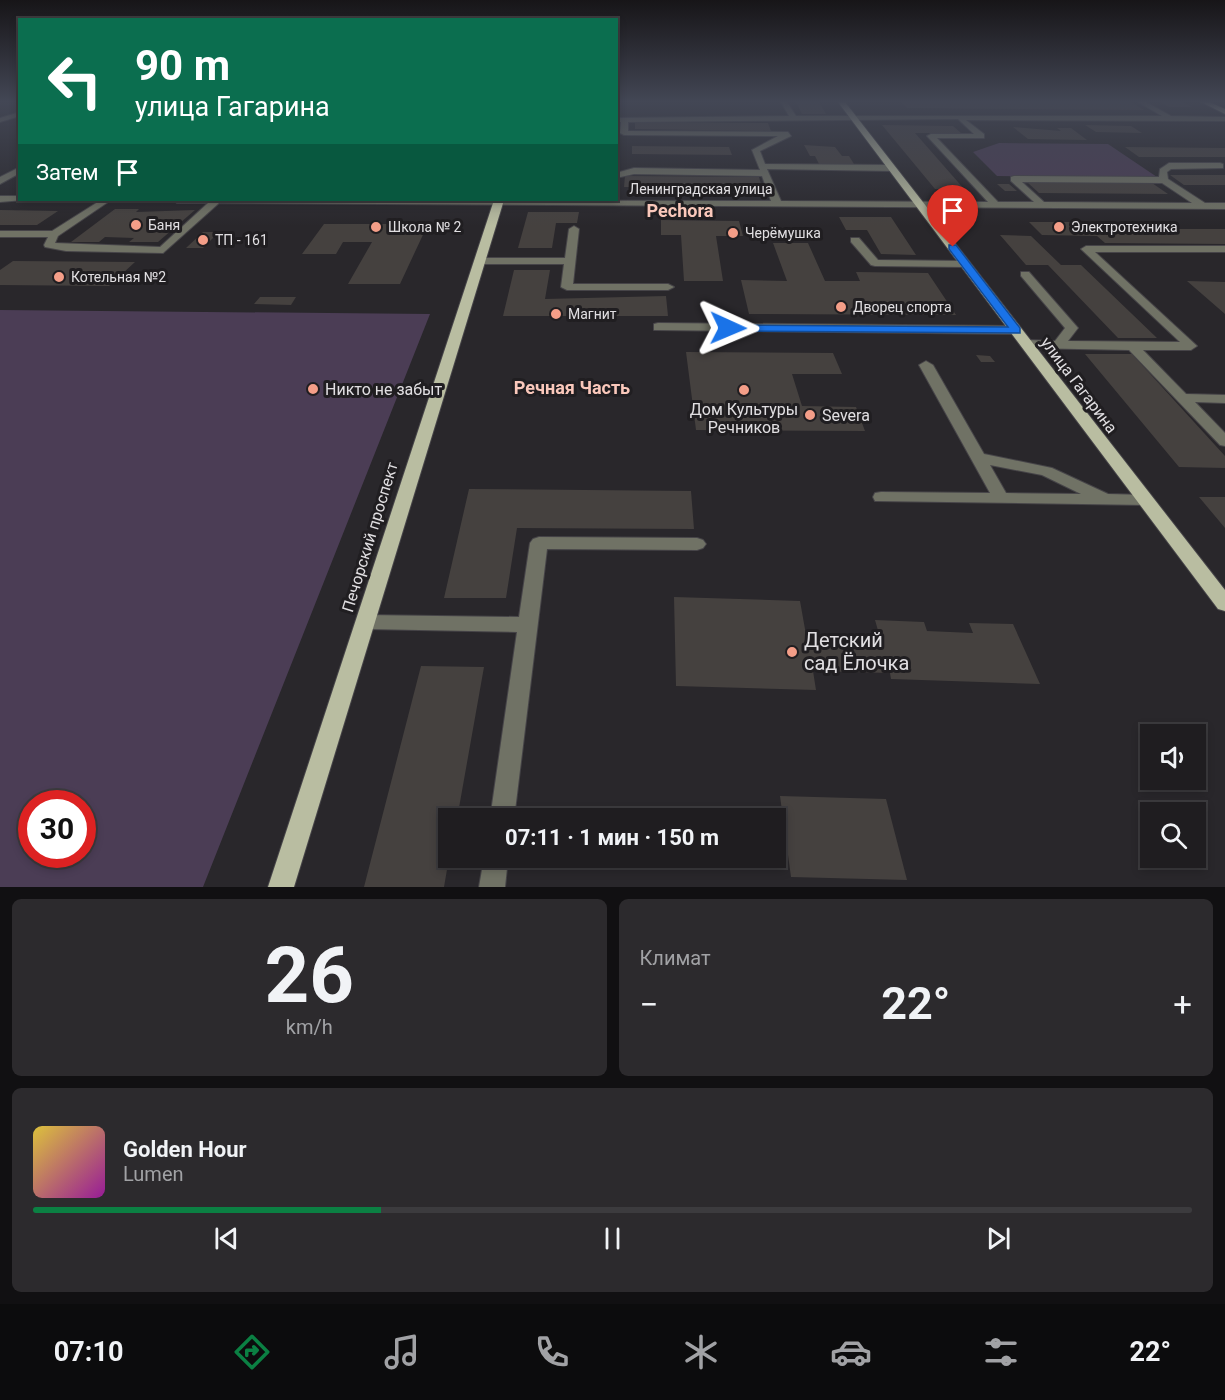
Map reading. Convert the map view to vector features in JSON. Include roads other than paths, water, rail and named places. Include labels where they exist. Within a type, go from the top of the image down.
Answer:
[{"type":"main road","name":"улица Гагарина","points":[[873,143],[1225,604]]},
{"type":"main road","name":"Печорский проспект","points":[[281,887],[499,201]]},
{"type":"street","points":[[756,150],[769,143]]},
{"type":"street","points":[[938,143],[996,205]]},
{"type":"street","points":[[746,146],[756,150],[777,203]]},
{"type":"street","points":[[1164,180],[1163,171],[1169,166],[1220,166]]},
{"type":"street","points":[[618,176],[634,171],[892,168]]},
{"type":"street","points":[[0,181],[18,171]]},
{"type":"street","points":[[1042,205],[1014,179],[1164,180],[1203,206]]},
{"type":"street","points":[[0,199],[18,199]]},
{"type":"street","points":[[104,201],[54,234],[49,244],[66,248],[163,250],[216,201]]},
{"type":"street","name":"Ленинградская улица","points":[[577,201],[1225,206]]},
{"type":"street","points":[[574,229],[567,287],[668,287]]},
{"type":"street","points":[[0,234],[54,234]]},
{"type":"street","points":[[855,240],[875,263],[965,264]]},
{"type":"street","points":[[1027,344],[1191,346],[1086,249],[1225,249]]},
{"type":"street","points":[[479,261],[570,261]]},
{"type":"street","points":[[1025,274],[1072,328],[1058,345]]},
{"type":"street","points":[[658,327],[1016,330]]},
{"type":"street","points":[[1132,346],[1225,442]]},
{"type":"street","points":[[926,365],[1001,498]]},
{"type":"street","points":[[1183,398],[1225,399]]},
{"type":"street","points":[[978,458],[1046,471],[1107,499]]},
{"type":"street","points":[[881,497],[1146,500]]},
{"type":"street","points":[[503,808],[539,543],[697,544]]},
{"type":"street","points":[[366,622],[528,625]]},
{"type":"street","points":[[492,887],[495,868]]},
{"type":"place","name":"Баня","points":[[136,225]]},
{"type":"place","name":"Школа № 2","points":[[376,227]]},
{"type":"place","name":"Электротехника","points":[[1059,227]]},
{"type":"place","name":"Черёмушка","points":[[733,233]]},
{"type":"place","name":"ТП - 161","points":[[203,240]]},
{"type":"place","name":"Котельная №2","points":[[59,277]]},
{"type":"place","name":"Дворец спорта","points":[[841,307]]},
{"type":"place","name":"Магнит","points":[[556,314]]},
{"type":"place","name":"Никто не забыт","points":[[313,389]]},
{"type":"place","name":"Дом Культуры Речников","points":[[744,390]]},
{"type":"place","name":"Severa","points":[[810,415]]},
{"type":"place","name":"Детский сад Ёлочка","points":[[792,652]]},
{"type":"district","name":"Pechora","points":[[680,210]]},
{"type":"district","name":"Речная Часть","points":[[572,387]]}]
